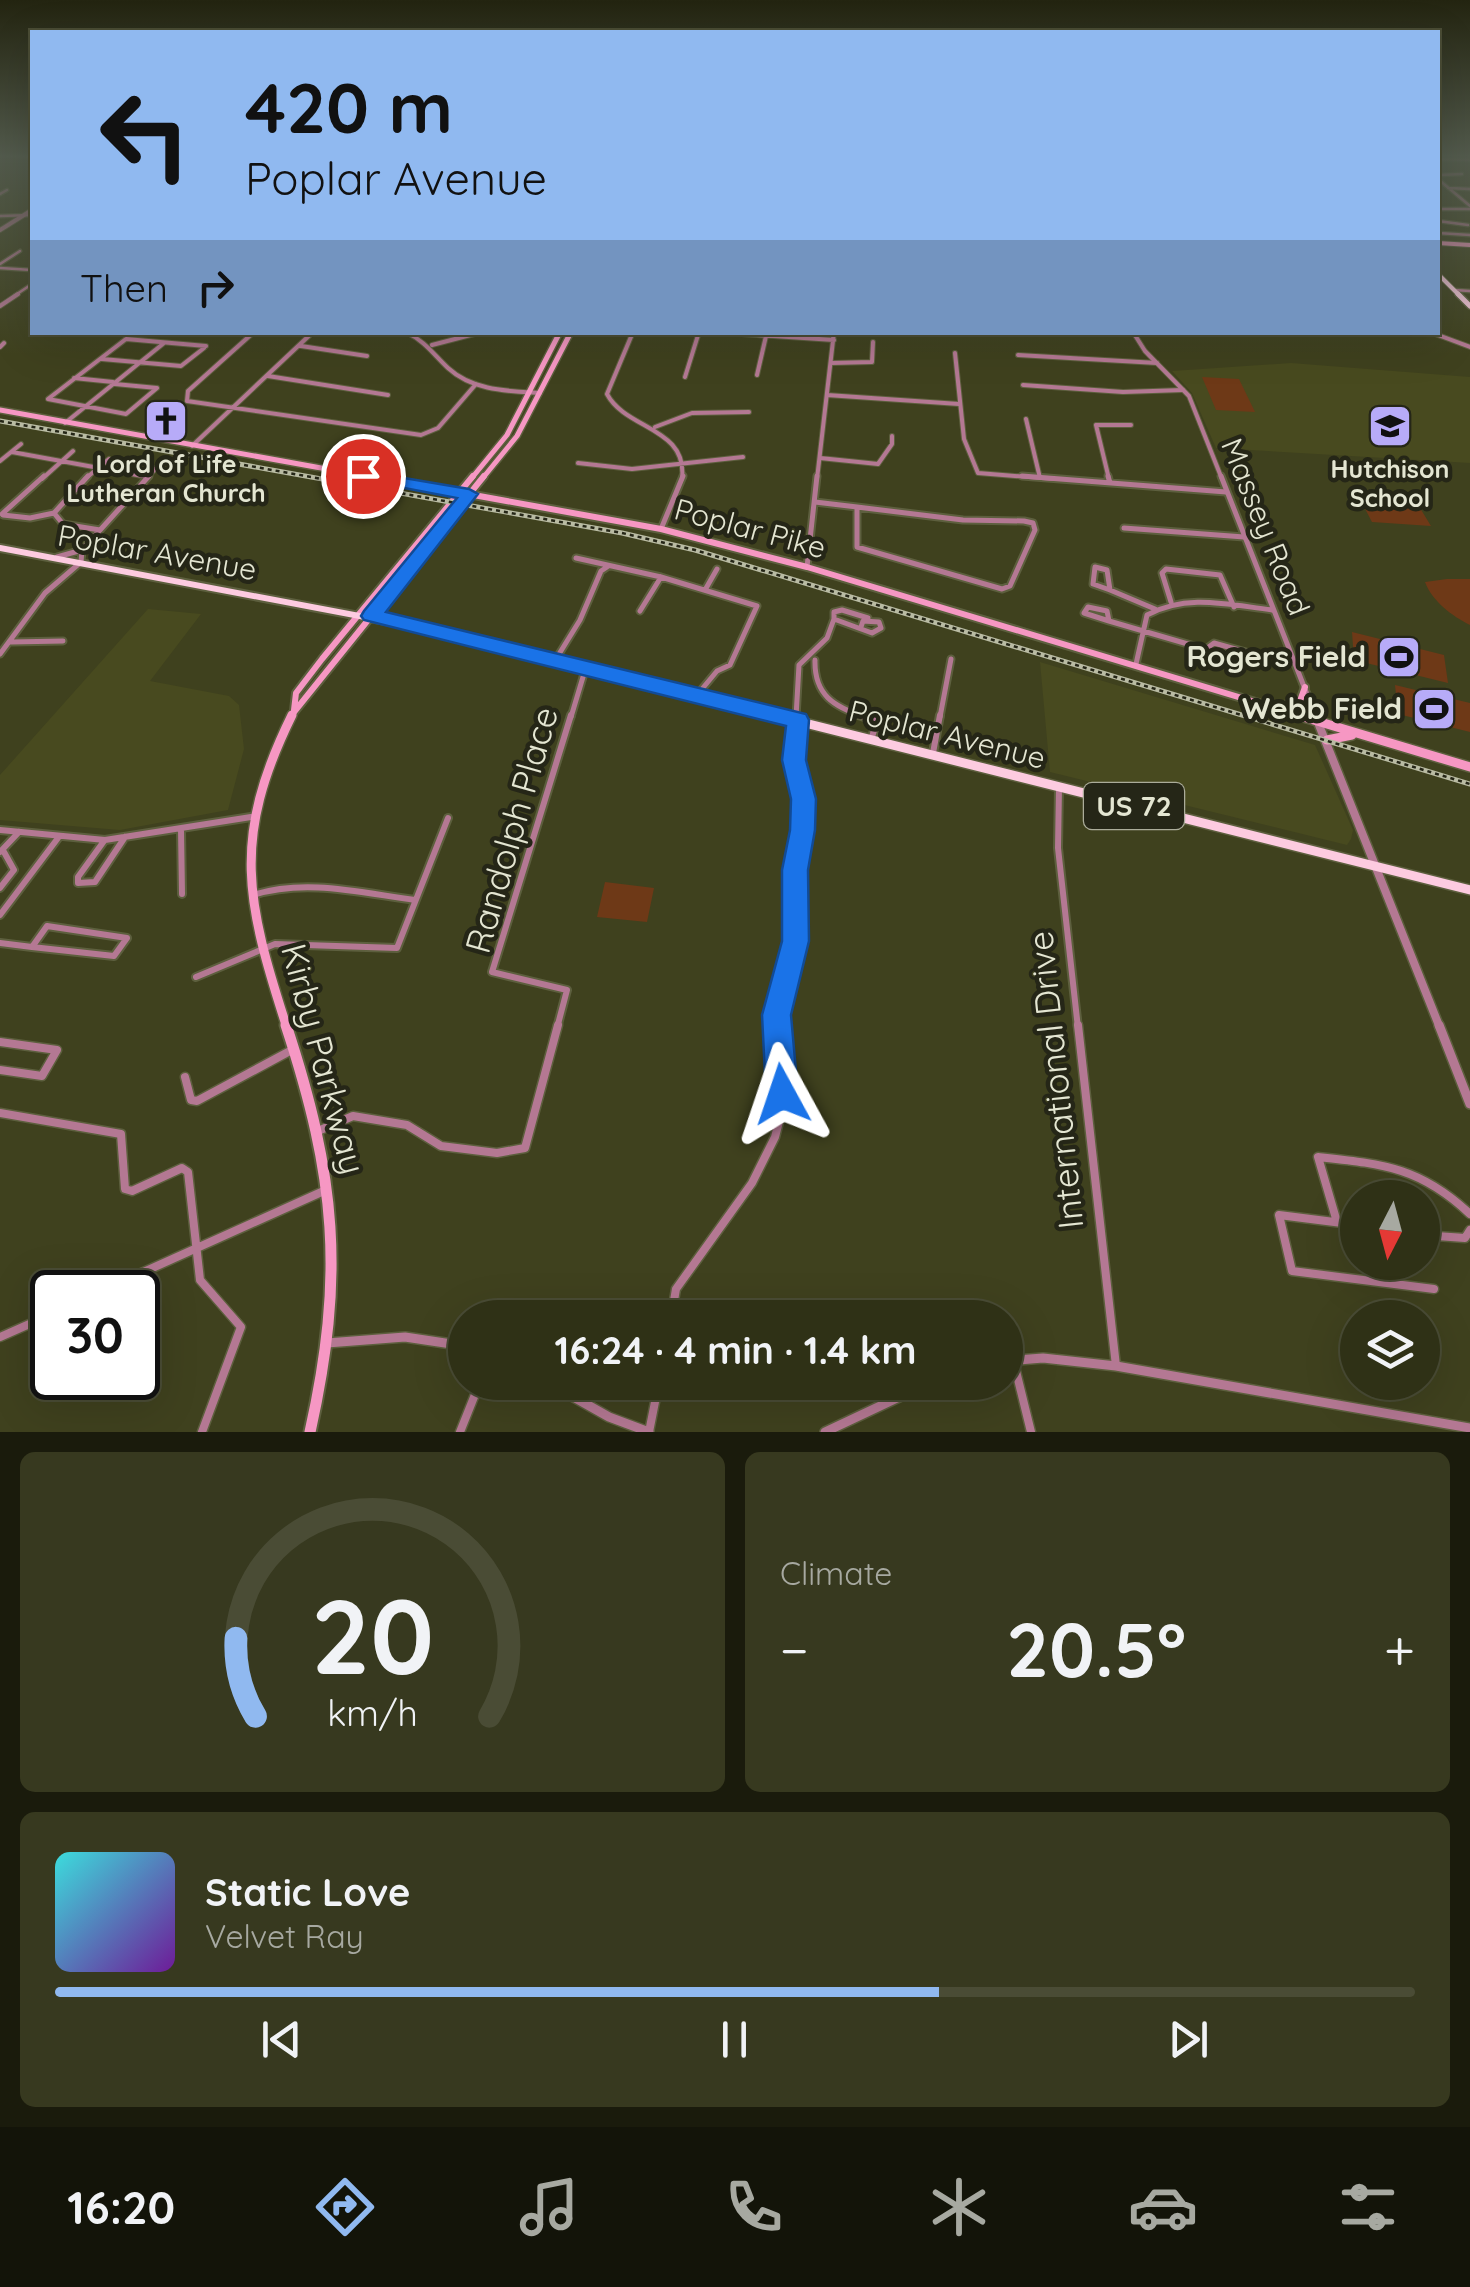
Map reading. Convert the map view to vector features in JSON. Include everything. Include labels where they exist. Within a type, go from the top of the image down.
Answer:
[{"type":"main road","points":[[1440,243],[1470,245]]},
{"type":"main road","points":[[1440,276],[1470,306]]},
{"type":"main road","name":"Kirby Parkway","points":[[310,1432],[327,1344],[329,1188],[318,1131],[250,896],[251,817],[267,759],[294,710],[372,616],[507,435],[558,335]]},
{"type":"main road","name":"Kirby Parkway","points":[[294,710],[302,685],[360,613],[516,436],[569,335]]},
{"type":"main road","name":"Poplar Pike","points":[[0,410],[661,529],[807,567],[1470,767]]},
{"type":"main road","name":"Poplar Avenue","points":[[0,548],[360,613],[1470,890]]},
{"type":"main road","points":[[1271,707],[1300,701],[1305,687]]},
{"type":"main road","points":[[1327,740],[1358,734]]},
{"type":"street","points":[[1444,222],[1468,225]]},
{"type":"street","points":[[1440,233],[1470,234]]},
{"type":"street","points":[[0,266],[20,251]]},
{"type":"street","points":[[0,266],[30,270]]},
{"type":"street","points":[[0,306],[30,286]]},
{"type":"street","points":[[1454,290],[1470,291]]},
{"type":"street","points":[[20,293],[30,294]]},
{"type":"street","points":[[252,335],[188,391],[186,400],[421,434],[438,428],[476,384]]},
{"type":"street","points":[[192,446],[310,335]]},
{"type":"street","points":[[412,335],[432,346],[450,370],[476,384],[540,392]]},
{"type":"street","points":[[432,346],[471,335]]},
{"type":"street","points":[[632,335],[606,394],[618,408],[654,427],[674,444],[682,462],[682,490],[661,529]]},
{"type":"street","points":[[685,377],[698,335]]},
{"type":"street","points":[[752,335],[834,340]]},
{"type":"street","points":[[807,567],[834,335]]},
{"type":"street","name":"Massey Road","points":[[1134,335],[1141,349],[1186,390],[1470,1104]]},
{"type":"street","points":[[1438,335],[1470,348]]},
{"type":"street","points":[[757,375],[766,336]]},
{"type":"street","points":[[74,378],[157,388],[126,414],[48,398],[74,378],[99,359],[126,339],[206,346],[181,366],[99,359]]},
{"type":"street","points":[[65,423],[166,342]]},
{"type":"street","points":[[831,363],[872,362],[873,342]]},
{"type":"street","points":[[300,346],[367,356]]},
{"type":"street","points":[[956,353],[964,439],[978,473],[1226,492]]},
{"type":"street","points":[[1018,355],[1157,363]]},
{"type":"street","points":[[268,376],[388,395]]},
{"type":"street","points":[[1023,385],[1123,392],[1186,390]]},
{"type":"street","points":[[827,396],[959,404]]},
{"type":"street","points":[[654,427],[692,413],[748,412]]},
{"type":"street","points":[[1026,419],[1040,478]]},
{"type":"street","points":[[1110,483],[1096,425],[1130,426]]},
{"type":"street","points":[[820,458],[878,464],[892,444],[892,436]]},
{"type":"street","points":[[0,461],[21,444]]},
{"type":"street","points":[[12,452],[148,477]]},
{"type":"street","points":[[1,514],[73,452]]},
{"type":"street","points":[[578,463],[626,469],[743,457]]},
{"type":"street","points":[[1,514],[30,518],[54,513],[72,489],[109,459]]},
{"type":"street","points":[[55,558],[82,550],[157,467]]},
{"type":"street","points":[[815,502],[856,506],[966,520],[996,518],[1034,524],[1034,532],[1005,590],[856,546],[856,506]]},
{"type":"street","points":[[54,513],[62,524],[100,530]]},
{"type":"street","points":[[1124,528],[1244,538]]},
{"type":"street","points":[[0,654],[45,593],[81,562],[82,550]]},
{"type":"street","points":[[576,558],[661,577],[756,606],[730,665],[717,670],[697,695]]},
{"type":"street","points":[[556,660],[580,620],[600,570],[608,566]]},
{"type":"street","points":[[1110,590],[1107,570],[1096,567],[1094,584],[1155,610]]},
{"type":"street","points":[[705,590],[716,569]]},
{"type":"street","points":[[1171,602],[1162,572],[1166,569],[1220,575],[1234,607]]},
{"type":"street","points":[[640,611],[661,577]]},
{"type":"street","points":[[1136,664],[1148,615],[1171,602],[1188,599],[1273,610]]},
{"type":"street","points":[[1109,620],[1106,611],[1092,607],[1084,610],[1084,613],[1144,631],[1206,649],[1249,658],[1246,652],[1214,643],[1206,649]]},
{"type":"street","points":[[674,1300],[676,1289],[752,1182],[775,1137],[780,1118],[776,1015],[796,941],[795,870],[803,830],[804,799],[794,760],[801,660],[827,638],[834,612],[842,610],[881,624],[880,630],[867,632],[834,618]]},
{"type":"street","points":[[861,627],[863,621],[871,619]]},
{"type":"street","points":[[9,642],[63,641]]},
{"type":"street","points":[[932,756],[951,659]]},
{"type":"street","points":[[814,660],[812,679],[828,703],[877,721],[871,740]]},
{"type":"street","name":"Randolph Place","points":[[318,1131],[353,1116],[407,1126],[441,1146],[497,1153],[525,1148],[566,990],[558,984],[492,972],[586,667]]},
{"type":"street","points":[[800,678],[812,679]]},
{"type":"street","name":"International Drive","points":[[1058,787],[1058,848],[1116,1366]]},
{"type":"street","points":[[0,830],[105,840],[251,817]]},
{"type":"street","points":[[196,977],[262,946],[275,944],[397,948],[448,818]]},
{"type":"street","points":[[182,829],[182,894]]},
{"type":"street","points":[[0,888],[14,870],[2,852],[19,832]]},
{"type":"street","points":[[105,840],[78,876],[78,883],[95,882],[126,837]]},
{"type":"street","points":[[0,914],[58,838]]},
{"type":"street","points":[[250,896],[266,889],[293,886],[416,900]]},
{"type":"street","points":[[0,943],[32,947],[114,956],[128,938],[47,926],[32,947]]},
{"type":"street","points":[[0,1042],[57,1050],[42,1076],[0,1070]]},
{"type":"street","points":[[185,1077],[196,1102],[293,1050]]},
{"type":"street","points":[[0,1113],[120,1134],[124,1189],[132,1191],[182,1168],[188,1172],[200,1280],[241,1327],[202,1432]]},
{"type":"street","points":[[1337,1222],[1318,1157],[1419,1172],[1446,1190],[1470,1214]]},
{"type":"street","points":[[145,1270],[329,1188]]},
{"type":"street","points":[[1340,1223],[1279,1215],[1292,1271],[1434,1289]]},
{"type":"street","points":[[1440,1237],[1466,1238],[1470,1230]]},
{"type":"street","points":[[0,1337],[30,1324]]},
{"type":"street","points":[[327,1344],[406,1337],[448,1343]]},
{"type":"street","points":[[1023,1359],[1116,1366],[1470,1428]]},
{"type":"street","points":[[460,1432],[473,1400]]},
{"type":"street","points":[[579,1400],[649,1432],[655,1400]]},
{"type":"street","points":[[824,1432],[892,1400]]},
{"type":"street","points":[[1021,1400],[1031,1432]]},
{"type":"shaded area","points":[[1291,363],[1470,377],[1470,463],[1216,448],[1192,393],[1172,371]]},
{"type":"shaded area","points":[[1202,377],[1239,379],[1255,412],[1216,410]]},
{"type":"shaded area","points":[[1361,501],[1373,505],[1420,508],[1431,526],[1372,522]]},
{"type":"shaded area","points":[[1470,579],[1470,625],[1443,607],[1425,582]]},
{"type":"shaded area","points":[[148,609],[201,614],[150,681],[229,696],[239,705],[244,749],[228,810],[120,830],[0,820],[0,775]]},
{"type":"shaded area","name":"Rogers Field","points":[[1352,632],[1444,655],[1448,683],[1354,660]]},
{"type":"shaded area","points":[[1040,662],[1315,745],[1353,830],[1351,839],[1347,845],[1050,772]]},
{"type":"shaded area","name":"Webb Field","points":[[1395,685],[1470,703],[1470,732],[1398,714]]},
{"type":"shaded area","points":[[605,882],[654,888],[647,922],[597,917]]},
{"type":"railway","points":[[0,421],[622,533],[695,550],[1470,784]]},
{"type":"place","name":"Lord of Life Lutheran Church","points":[[166,421]]},
{"type":"place","name":"Hutchison School","points":[[1390,426]]},
{"type":"place","name":"Rogers Field","points":[[1399,657]]},
{"type":"place","name":"Webb Field","points":[[1434,709]]},
{"type":"route","points":[[363,476],[469,494],[372,616],[798,720],[794,760],[804,799],[803,830],[795,870],[796,941],[776,1015],[782,1094]]}]
